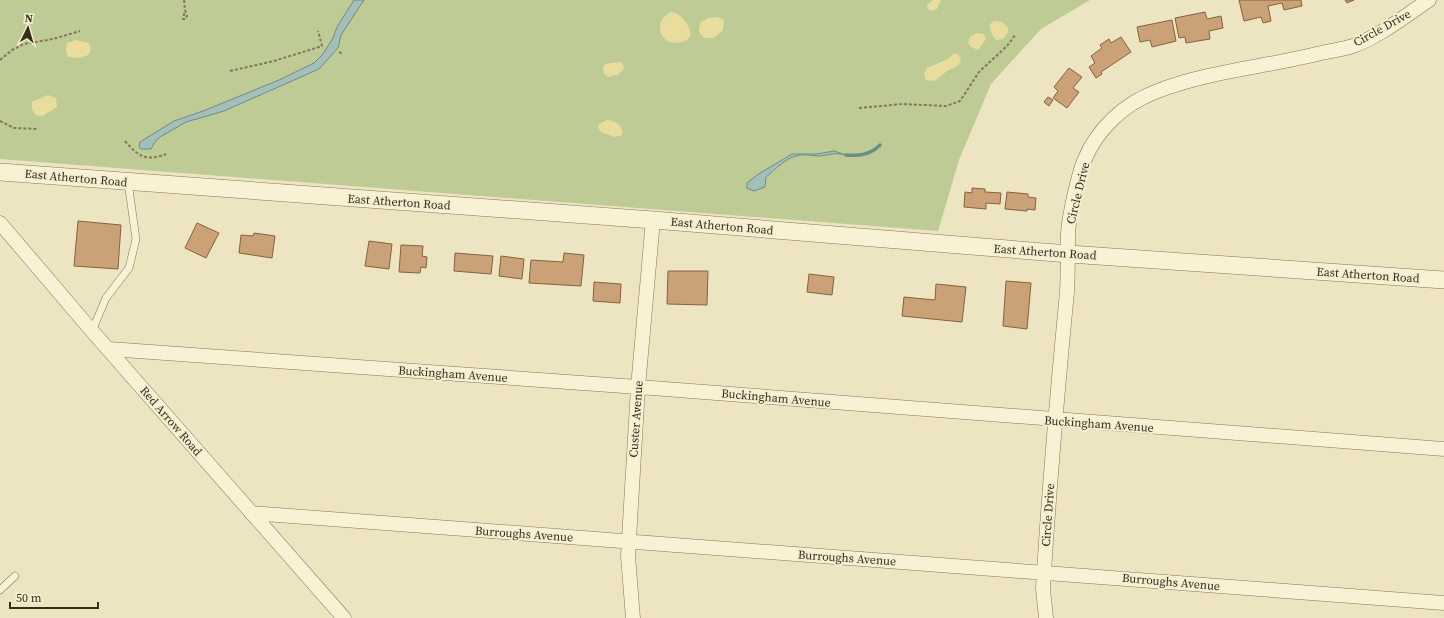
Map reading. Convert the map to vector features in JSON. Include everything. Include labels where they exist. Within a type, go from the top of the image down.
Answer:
[{"type":"street","name":"Circle Drive","points":[[1046,618],[1043,589],[1069,254],[1068,234],[1084,161],[1103,129],[1130,104],[1156,91],[1217,73],[1288,62],[1353,45],[1397,22],[1429,0]]},
{"type":"street","name":"East Atherton Road","points":[[0,172],[653,220],[1069,254],[1444,280]]},
{"type":"street","name":"Custer Avenue","points":[[633,618],[628,556],[638,387],[653,220]]},
{"type":"street","name":"Red Arrow Road","points":[[0,223],[92,331],[344,618]]},
{"type":"street","name":"Buckingham Avenue","points":[[109,349],[638,387],[1444,449]]},
{"type":"street","name":"Burroughs Avenue","points":[[251,513],[1444,603]]},
{"type":"lane","points":[[92,331],[106,298],[129,268],[136,239],[128,182]]},
{"type":"lane","points":[[0,590],[14,576]]},
{"type":"path","points":[[184,0],[185,10]]},
{"type":"path","points":[[0,60],[12,50],[24,44],[52,39],[80,31]]},
{"type":"path","points":[[230,72],[274,61],[322,46],[318,31]]},
{"type":"path","points":[[859,108],[903,104],[946,106],[955,104],[964,95],[979,72],[1007,46],[1016,34]]},
{"type":"path","points":[[339,52],[343,54]]},
{"type":"path","points":[[0,121],[14,128],[38,129]]},
{"type":"path","points":[[125,141],[136,153],[146,157],[156,158],[166,154]]},
{"type":"green space","points":[[0,0],[1090,0],[1041,29],[991,84],[959,160],[938,231],[0,159]]},
{"type":"sand","points":[[933,0],[941,0],[937,9],[931,11],[928,9],[927,5]]},
{"type":"sand","points":[[671,12],[678,14],[687,24],[690,36],[687,40],[678,43],[671,42],[665,39],[661,34],[661,22]]},
{"type":"sand","points":[[717,17],[724,20],[723,30],[714,38],[704,38],[699,32],[700,23],[708,18]]},
{"type":"sand","points":[[994,21],[1002,22],[1008,27],[1008,32],[1003,39],[996,40],[993,36],[989,25]]},
{"type":"sand","points":[[977,33],[984,34],[986,39],[978,50],[971,47],[968,43],[970,37]]},
{"type":"sand","points":[[76,40],[89,43],[91,50],[88,55],[80,58],[68,57],[66,51],[67,43]]},
{"type":"sand","points":[[953,54],[957,54],[961,58],[959,65],[947,71],[935,81],[926,80],[924,74],[927,68],[948,59]]},
{"type":"sand","points":[[620,62],[623,64],[624,68],[619,74],[609,77],[604,74],[603,68],[605,64]]},
{"type":"sand","points":[[48,95],[56,98],[57,107],[42,116],[36,115],[32,110],[32,102]]},
{"type":"sand","points":[[607,120],[613,121],[620,126],[622,129],[622,135],[615,137],[601,132],[598,127],[599,124]]},
{"type":"water","points":[[354,0],[364,0],[341,35],[338,48],[319,69],[224,111],[186,122],[160,137],[151,149],[141,149],[139,147],[140,142],[174,121],[203,111],[279,80],[314,63],[323,54],[333,38],[337,27]]},
{"type":"water","points":[[834,151],[846,155],[835,154],[795,156],[790,158],[766,177],[765,187],[754,191],[747,188],[747,183],[757,175],[792,154],[817,154]]},
{"type":"building","points":[[1239,0],[1301,0],[1302,6],[1284,10],[1282,3],[1268,6],[1271,21],[1263,23],[1261,17],[1244,21]]},
{"type":"building","points":[[1345,0],[1354,0],[1347,3]]},
{"type":"building","points":[[1205,12],[1207,19],[1221,16],[1223,28],[1209,31],[1210,39],[1186,43],[1185,37],[1179,38],[1175,18]]},
{"type":"building","points":[[1172,20],[1176,41],[1152,47],[1150,40],[1140,42],[1137,27]]},
{"type":"building","points":[[1121,37],[1131,52],[1101,72],[1102,74],[1096,78],[1089,67],[1095,63],[1091,56],[1102,48],[1100,45],[1109,39],[1111,43]]},
{"type":"building","points":[[1069,68],[1082,77],[1073,88],[1079,92],[1067,108],[1053,98],[1058,91],[1054,87]]},
{"type":"building","points":[[1048,97],[1053,100],[1049,106],[1044,102]]},
{"type":"building","points":[[972,188],[985,189],[985,192],[1001,193],[1000,204],[986,203],[986,209],[964,207],[965,192],[972,193]]},
{"type":"building","points":[[1007,192],[1028,194],[1028,197],[1036,198],[1035,210],[1027,209],[1027,211],[1005,209]]},
{"type":"building","points":[[78,221],[121,225],[118,269],[74,266]]},
{"type":"building","points":[[197,223],[219,233],[206,258],[185,248]]},
{"type":"building","points":[[254,233],[275,236],[272,258],[239,253],[241,235],[253,236]]},
{"type":"building","points":[[369,241],[392,244],[389,269],[365,266]]},
{"type":"building","points":[[401,245],[423,246],[422,256],[427,257],[426,268],[421,267],[420,273],[399,272]]},
{"type":"building","points":[[455,253],[493,256],[491,274],[454,271]]},
{"type":"building","points":[[564,253],[584,255],[581,286],[529,283],[531,260],[563,262]]},
{"type":"building","points":[[501,256],[524,259],[522,279],[499,276]]},
{"type":"building","points":[[668,271],[708,271],[707,305],[667,304]]},
{"type":"building","points":[[809,274],[834,277],[832,295],[807,292]]},
{"type":"building","points":[[1006,281],[1031,283],[1027,329],[1003,326]]},
{"type":"building","points":[[594,282],[621,284],[620,303],[593,301]]},
{"type":"building","points":[[936,284],[966,287],[962,322],[902,316],[904,297],[935,300]]},
{"type":"waterway","points":[[846,155],[869,153],[880,145]]}]
